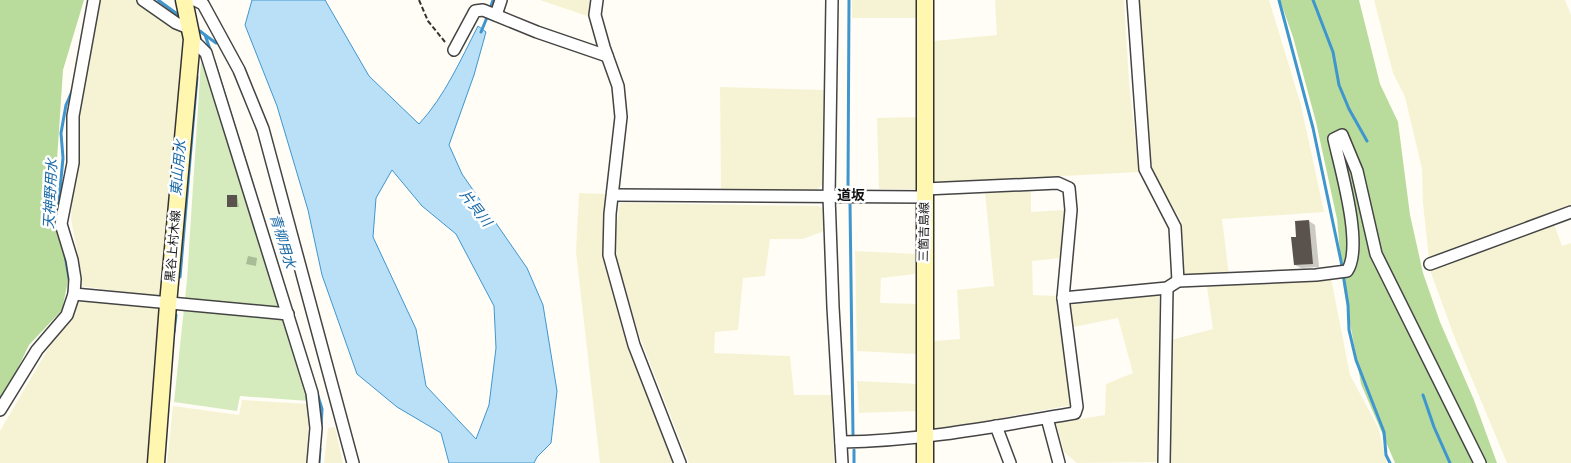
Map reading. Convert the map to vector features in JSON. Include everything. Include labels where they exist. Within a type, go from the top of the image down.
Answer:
[{"type":"main road","name":"黒谷上村木線","points":[[156,463],[192,34],[184,0]]},
{"type":"main road","name":"三箇吉島線","points":[[925,0],[925,463]]},
{"type":"street","points":[[0,410],[37,350],[67,315],[74,294],[75,279],[72,260],[61,224],[73,163],[73,116],[94,0]]},
{"type":"street","points":[[143,0],[192,34],[206,53],[312,393],[316,428],[313,463]]},
{"type":"street","points":[[195,0],[203,4],[234,62],[264,129],[353,463]]},
{"type":"street","points":[[495,15],[501,0]]},
{"type":"street","points":[[597,0],[595,15],[618,86],[621,117],[609,255],[634,345],[680,463]]},
{"type":"street","points":[[832,0],[835,196],[833,307],[842,463]]},
{"type":"street","points":[[1133,0],[1145,169],[1175,227],[1178,281]]},
{"type":"street","points":[[454,50],[475,11],[484,10],[537,32],[607,56]]},
{"type":"street","points":[[1063,298],[1166,288],[1178,281],[1316,275],[1347,271],[1352,263],[1350,217],[1343,172],[1334,138],[1342,136],[1357,171],[1376,254],[1480,463]]},
{"type":"street","points":[[614,195],[856,196],[925,193],[1058,182],[1069,188],[1071,210],[1063,298],[1077,407],[1075,413],[924,437],[880,442],[841,442]]},
{"type":"street","points":[[1430,264],[1571,212]]},
{"type":"street","points":[[1164,463],[1166,288]]},
{"type":"street","points":[[74,294],[288,314]]},
{"type":"street","points":[[1047,418],[1059,463]]},
{"type":"street","points":[[996,426],[1010,463]]},
{"type":"path","points":[[419,0],[428,21],[454,50]]},
{"type":"shaded area","points":[[99,0],[135,0],[184,33],[163,297],[80,286],[82,277],[71,219],[77,123]]},
{"type":"shaded area","points":[[540,0],[591,0],[590,17]]},
{"type":"shaded area","points":[[852,0],[919,0],[918,18],[852,18]]},
{"type":"shaded area","points":[[995,0],[1124,0],[1129,82],[1139,172],[933,183],[934,41],[997,35]]},
{"type":"shaded area","points":[[1139,0],[1269,0],[1301,105],[1324,212],[1222,219],[1229,275],[1185,276],[1181,221],[1152,171]]},
{"type":"shaded area","points":[[1374,0],[1565,0],[1571,15],[1571,207],[1429,259],[1423,203],[1422,169],[1405,97],[1393,73]]},
{"type":"shaded area","points":[[720,87],[824,90],[823,184],[817,190],[721,190]]},
{"type":"shaded area","points":[[918,117],[917,189],[879,189],[877,118]]},
{"type":"shaded area","points":[[1031,189],[1031,212],[1064,210],[1060,258],[1032,261],[1033,295],[1057,296],[1072,405],[931,431],[934,341],[960,339],[957,290],[994,286],[985,192]]},
{"type":"shaded area","points":[[579,193],[606,194],[604,250],[608,274],[630,350],[675,463],[600,463],[576,252]]},
{"type":"shaded area","points":[[620,203],[818,206],[822,208],[824,231],[803,239],[770,239],[765,276],[743,278],[738,330],[715,332],[714,353],[790,356],[794,395],[831,395],[834,463],[689,463],[639,335],[617,262],[615,234]]},
{"type":"shaded area","points":[[1554,224],[1562,246],[1571,243],[1571,463],[1507,463],[1454,336],[1430,270]]},
{"type":"shaded area","points":[[855,251],[916,254],[915,274],[881,278],[880,303],[917,304],[916,354],[857,351]]},
{"type":"shaded area","points":[[1331,278],[1350,375],[1378,427],[1387,463],[1170,463],[1171,340],[1213,329],[1207,287]]},
{"type":"shaded area","points":[[1159,295],[1159,462],[1077,463],[1064,452],[1056,423],[1105,415],[1106,384],[1133,373],[1118,318],[1073,327],[1070,305]]},
{"type":"shaded area","points":[[76,301],[161,308],[147,463],[0,463],[0,431]]},
{"type":"shaded area","points":[[857,381],[918,384],[916,411],[859,413]]},
{"type":"shaded area","points":[[242,400],[308,404],[310,407],[306,463],[167,463],[173,406],[239,415]]},
{"type":"shaded area","points":[[335,427],[343,463],[324,463],[328,428]]},
{"type":"green space","points":[[0,0],[84,0],[63,70],[54,205],[70,271],[62,310],[29,345],[0,405]]},
{"type":"green space","points":[[1280,0],[1359,0],[1380,84],[1398,122],[1410,215],[1423,273],[1440,322],[1474,400],[1497,463],[1395,463],[1361,384],[1343,284],[1337,219],[1316,122],[1293,37]]},
{"type":"green space","points":[[201,61],[223,123],[236,171],[309,401],[240,396],[237,411],[174,402],[187,280]]},
{"type":"water","name":"片貝川","points":[[252,0],[325,0],[369,76],[419,124],[445,89],[478,26],[486,32],[474,75],[449,145],[462,174],[527,268],[543,305],[557,391],[551,443],[537,457],[534,463],[449,463],[441,433],[397,407],[357,374],[322,275],[308,210],[277,106],[245,25]],"holes":[[[392,170],[422,206],[456,234],[494,306],[496,348],[489,405],[476,439],[426,386],[416,329],[373,237],[376,198]]]},
{"type":"building","points":[[227,195],[237,195],[237,207],[227,207]]},
{"type":"building","points":[[1309,220],[1313,264],[1294,265],[1291,237],[1296,237],[1295,221]]},
{"type":"waterway","name":"青柳用水","points":[[158,0],[180,16]]},
{"type":"waterway","points":[[490,9],[493,0]]},
{"type":"waterway","points":[[848,187],[849,0]]},
{"type":"waterway","points":[[1279,0],[1313,128],[1341,261],[1348,305],[1349,330],[1356,360],[1384,432],[1386,455],[1390,463]]},
{"type":"waterway","points":[[1313,0],[1333,52],[1339,85],[1349,109],[1367,141]]},
{"type":"waterway","points":[[481,32],[488,15]]},
{"type":"waterway","name":"青柳用水","points":[[200,31],[205,35],[211,52]]},
{"type":"waterway","name":"青柳用水","points":[[205,35],[216,43]]},
{"type":"waterway","name":"青柳用水","points":[[214,61],[322,409],[321,428]]},
{"type":"waterway","name":"東山用水","points":[[180,277],[197,77]]},
{"type":"waterway","name":"天神野用水","points":[[58,210],[63,158],[61,133],[66,105],[73,89]]},
{"type":"waterway","points":[[850,203],[853,435]]},
{"type":"waterway","name":"天神野用水","points":[[65,255],[70,284]]},
{"type":"waterway","points":[[174,332],[176,315]]},
{"type":"waterway","name":"天神野用水","points":[[0,399],[5,392]]},
{"type":"waterway","points":[[1423,395],[1434,427],[1450,463]]},
{"type":"waterway","name":"青柳用水","points":[[319,463],[320,449]]},
{"type":"waterway","points":[[854,450],[854,463]]},
{"type":"district","name":"道坂","points":[[851,195]]}]
